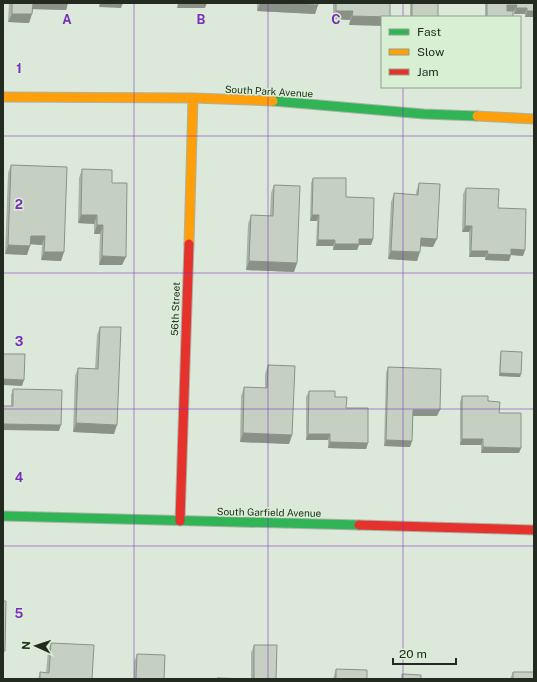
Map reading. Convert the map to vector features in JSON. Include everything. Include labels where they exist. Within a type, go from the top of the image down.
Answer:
[{"type":"street","name":"South Park Avenue","points":[[3,97],[192,98],[276,101],[424,114],[534,119]]},
{"type":"street","name":"56th Street","points":[[180,521],[192,98]]},
{"type":"street","name":"South Garfield Avenue","points":[[3,516],[534,530]]},
{"type":"building","points":[[12,3],[33,3],[32,14],[12,14]]},
{"type":"building","points":[[261,3],[318,3],[318,5]]},
{"type":"building","points":[[336,3],[390,3],[390,16],[352,16],[353,11],[336,11]]},
{"type":"building","points":[[412,3],[438,3],[438,16],[412,16]]},
{"type":"building","points":[[487,3],[534,3],[534,11],[527,11],[527,8],[516,8],[517,5],[507,5],[507,11],[513,11],[513,16],[487,16]]},
{"type":"building","points":[[11,165],[67,167],[64,252],[44,252],[45,236],[31,236],[30,246],[8,245]]},
{"type":"building","points":[[82,169],[112,170],[112,183],[127,183],[126,257],[102,256],[103,225],[97,225],[97,215],[81,215]]},
{"type":"building","points":[[313,178],[346,178],[346,197],[374,198],[373,239],[359,239],[359,244],[335,244],[335,240],[318,240],[319,215],[312,215]]},
{"type":"building","points":[[419,183],[440,184],[437,239],[421,238],[420,252],[391,251],[394,193],[418,195]]},
{"type":"building","points":[[274,185],[300,186],[297,263],[249,261],[251,215],[273,216]]},
{"type":"building","points":[[466,188],[499,189],[498,208],[526,209],[525,250],[511,249],[511,255],[487,254],[488,251],[471,251],[472,226],[465,226]]},
{"type":"building","points":[[100,327],[121,327],[117,425],[76,423],[78,368],[98,369]]},
{"type":"building","points":[[501,351],[522,352],[521,374],[500,373]]},
{"type":"building","points":[[3,354],[25,354],[24,380],[3,379]]},
{"type":"building","points":[[268,365],[295,366],[292,435],[243,433],[244,387],[267,388]]},
{"type":"building","points":[[388,367],[441,369],[440,410],[413,410],[412,441],[386,440]]},
{"type":"building","points":[[13,389],[62,390],[61,425],[3,424],[3,406],[13,406]]},
{"type":"building","points":[[309,391],[335,391],[335,397],[347,397],[346,408],[368,408],[368,443],[330,442],[330,434],[308,434]]},
{"type":"building","points":[[462,396],[488,396],[488,401],[500,402],[499,413],[521,413],[521,448],[483,447],[483,439],[462,439]]},
{"type":"building","points":[[3,601],[6,601],[5,651],[3,651]]},
{"type":"building","points":[[51,643],[94,645],[92,679],[40,679],[40,672],[49,673]]},
{"type":"building","points":[[254,645],[277,645],[276,679],[254,679]]},
{"type":"building","points":[[137,654],[165,655],[164,679],[136,679]]},
{"type":"building","points":[[336,669],[367,670],[367,679],[336,679]]},
{"type":"building","points":[[513,672],[534,672],[534,679],[513,679]]},
{"type":"building","points":[[402,674],[421,675],[421,679],[402,679]]},
{"type":"building","points":[[217,678],[251,679],[217,679]]},
{"type":"traffic: fast","points":[[273,101],[424,114],[477,116]]},
{"type":"traffic: fast","points":[[3,516],[359,525]]},
{"type":"traffic: slow","points":[[3,97],[193,98],[273,101]]},
{"type":"traffic: slow","points":[[189,244],[193,98]]},
{"type":"traffic: slow","points":[[477,116],[534,119]]},
{"type":"traffic: jam","points":[[180,521],[189,244]]},
{"type":"traffic: jam","points":[[359,525],[534,530]]}]
